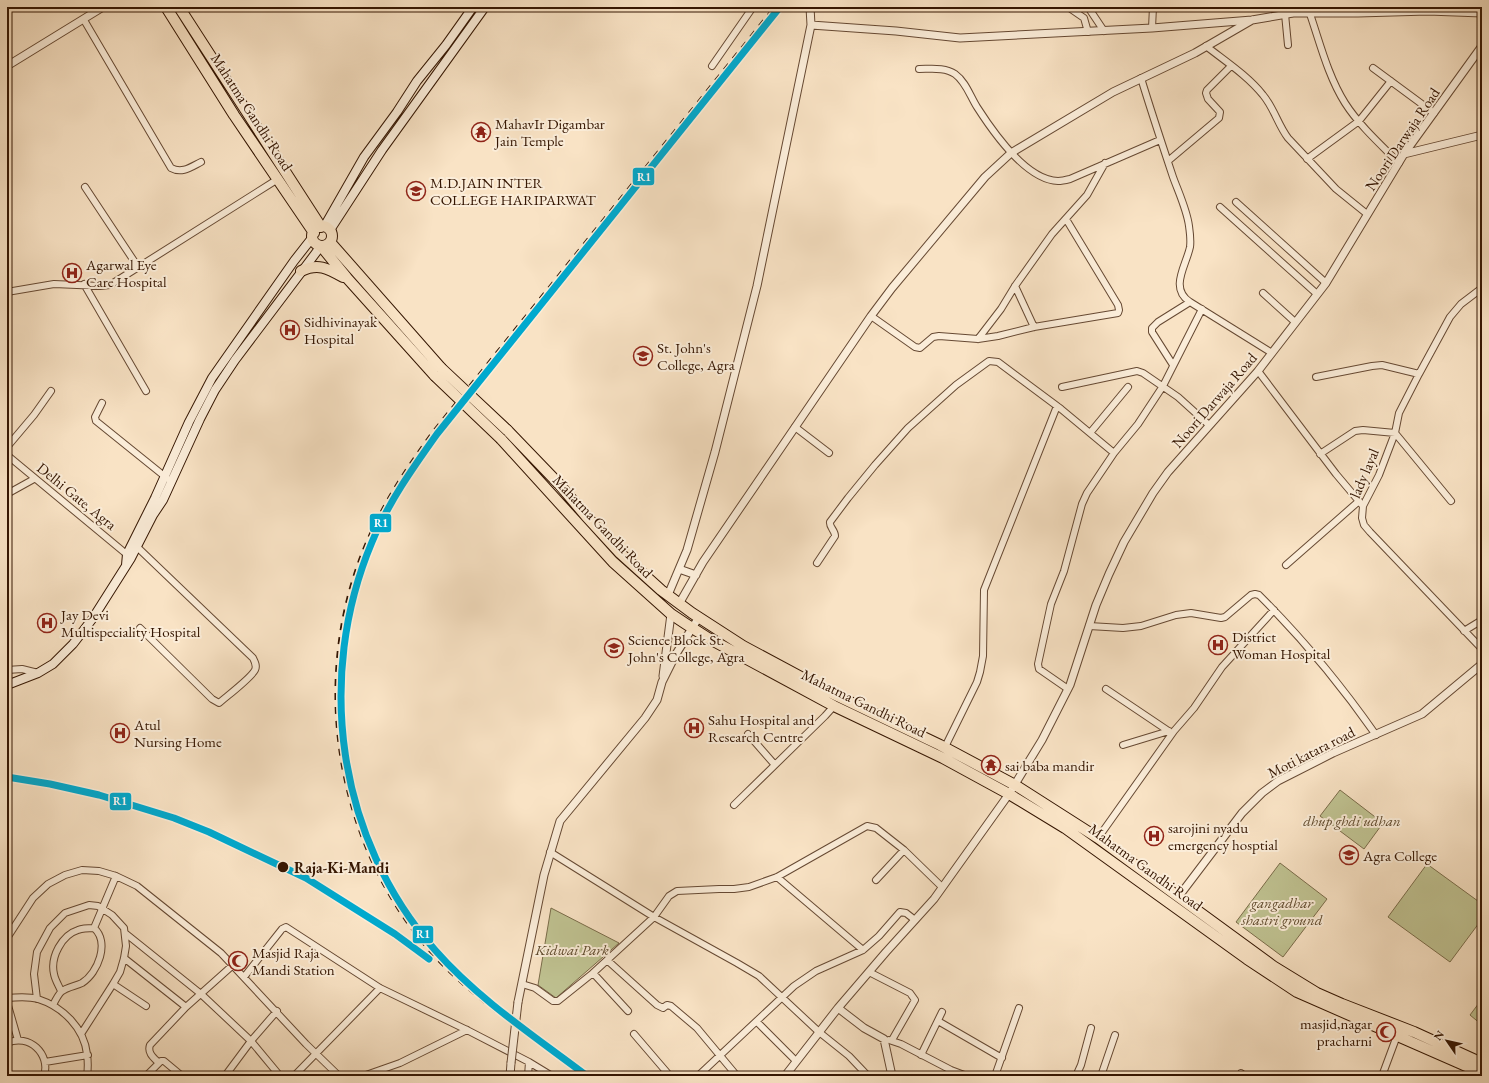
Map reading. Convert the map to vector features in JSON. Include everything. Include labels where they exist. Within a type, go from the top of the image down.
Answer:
[{"type":"highway","name":"Mahatma Gandhi Road","points":[[166,7],[234,115],[278,179],[320,231]]},
{"type":"highway","name":"Mahatma Gandhi Road","points":[[179,7],[320,231]]},
{"type":"highway","points":[[320,231],[332,237],[325,244],[316,244],[320,231]]},
{"type":"highway","name":"Mahatma Gandhi Road","points":[[325,244],[346,278],[501,439],[613,562],[671,614],[715,642],[834,706],[943,758],[1009,794],[1065,828],[1247,959],[1297,992],[1340,1012],[1399,1031],[1482,1063]]},
{"type":"highway","name":"Mahatma Gandhi Road","points":[[325,244],[438,372],[507,430],[559,484],[620,553],[679,604],[743,646],[827,691],[945,747],[1015,785],[1098,838],[1273,966],[1299,982],[1482,1073]]},
{"type":"highway","points":[[301,271],[309,267],[325,268],[346,278]]},
{"type":"main road","points":[[320,231],[364,157],[397,112],[417,80],[446,45],[473,7]]},
{"type":"main road","points":[[7,685],[38,673],[53,664],[73,644],[93,618],[126,566],[129,556],[179,443],[212,378],[294,261],[320,231],[382,150],[485,7]]},
{"type":"main road","points":[[134,545],[163,500],[215,390],[301,271],[325,244]]},
{"type":"main road","points":[[234,347],[241,352]]},
{"type":"main road","points":[[179,443],[187,447]]},
{"type":"street","points":[[7,66],[103,7]]},
{"type":"street","points":[[712,66],[753,7]]},
{"type":"street","points":[[668,595],[687,550],[715,452],[757,286],[811,25],[810,7]]},
{"type":"street","points":[[1068,7],[1084,18],[1088,32]]},
{"type":"street","points":[[1088,7],[1104,31]]},
{"type":"street","points":[[1152,28],[1153,7]]},
{"type":"street","points":[[1293,13],[1302,7]]},
{"type":"street","points":[[811,25],[896,31],[960,38],[1152,28],[1252,20],[1293,13],[1310,14],[1429,9],[1482,12]]},
{"type":"street","points":[[1285,14],[1288,45]]},
{"type":"street","points":[[1310,14],[1334,80],[1345,103],[1359,121],[1399,163]]},
{"type":"street","points":[[84,20],[171,168],[176,171],[182,171],[201,162]]},
{"type":"street","points":[[679,604],[703,562],[871,316],[900,278],[985,177],[1011,154],[1113,92],[1195,53],[1252,20]]},
{"type":"street","points":[[1206,46],[1262,94],[1267,100],[1281,129],[1307,159],[1336,188],[1368,214]]},
{"type":"street","name":"Noori Darwaja Road","points":[[785,1076],[838,1008],[934,900],[1009,794],[1042,740],[1068,689],[1089,626],[1109,574],[1124,542],[1140,514],[1168,472],[1208,425],[1258,371],[1294,322],[1326,283],[1404,154],[1482,46]]},
{"type":"street","points":[[1168,161],[1219,118],[1220,112],[1208,99],[1206,93],[1207,90],[1231,66]]},
{"type":"street","points":[[1373,68],[1434,113]]},
{"type":"street","points":[[919,69],[942,69],[948,70],[955,74],[966,86],[987,122],[1011,154],[1038,175],[1050,180],[1060,181],[1070,179],[1160,140]]},
{"type":"street","points":[[1141,78],[1160,140],[1189,223],[1191,237],[1190,247],[1180,278],[1179,286],[1186,299],[1190,302],[1272,353]]},
{"type":"street","points":[[1307,159],[1359,121],[1391,81]]},
{"type":"street","points":[[1404,154],[1482,135]]},
{"type":"street","points":[[978,339],[1001,309],[1014,286],[1052,234],[1087,195],[1105,163]]},
{"type":"street","points":[[7,292],[54,284],[110,285],[278,179]]},
{"type":"street","points":[[85,187],[138,267]]},
{"type":"street","points":[[1236,202],[1326,283]]},
{"type":"street","points":[[1220,207],[1317,294]]},
{"type":"street","points":[[871,316],[918,348],[923,347],[933,337],[938,336],[978,339],[998,336],[1034,327],[1118,313],[1118,305],[1066,219]]},
{"type":"street","points":[[84,284],[146,391]]},
{"type":"street","points":[[1014,286],[1034,327]]},
{"type":"street","name":"lady layal","points":[[1482,288],[1461,304],[1450,317],[1400,413],[1395,433],[1376,484],[1361,503],[1364,525],[1482,650]]},
{"type":"street","points":[[1263,293],[1294,322]]},
{"type":"street","points":[[1173,365],[1152,332],[1152,328],[1158,322],[1190,302]]},
{"type":"street","points":[[1068,689],[1039,669],[1038,664],[1051,604],[1064,571],[1082,504],[1093,482],[1138,424],[1163,386],[1202,309]]},
{"type":"street","points":[[816,563],[834,538],[835,534],[830,526],[830,522],[875,465],[908,428],[956,385],[989,361],[998,362],[1090,432],[1114,453]]},
{"type":"street","points":[[1316,377],[1377,366],[1394,367],[1419,374]]},
{"type":"street","points":[[1062,386],[1137,371],[1163,386],[1178,397],[1208,425]]},
{"type":"street","points":[[1258,371],[1320,454],[1361,503],[1286,565]]},
{"type":"street","points":[[1090,432],[1128,387]]},
{"type":"street","points":[[7,447],[34,415],[51,391]]},
{"type":"street","points":[[102,403],[95,417],[96,421],[172,481]]},
{"type":"street","points":[[945,747],[977,682],[980,672],[983,656],[984,590],[1056,406]]},
{"type":"street","points":[[795,427],[830,453]]},
{"type":"street","points":[[1320,454],[1355,431],[1363,430],[1395,433],[1451,501]]},
{"type":"street","name":"Delhi Gate, Agra","points":[[7,455],[34,479],[129,556]]},
{"type":"street","points":[[7,494],[34,479]]},
{"type":"street","points":[[134,545],[252,658],[256,664],[256,669],[252,675],[219,703],[212,700],[140,628]]},
{"type":"street","points":[[679,569],[696,575]]},
{"type":"street","points":[[1089,626],[1123,628],[1141,626],[1191,612],[1221,618],[1225,617],[1251,595],[1259,595],[1343,688],[1376,735]]},
{"type":"street","points":[[1098,838],[1174,731],[1194,708],[1222,668],[1274,610]]},
{"type":"street","points":[[510,1076],[518,1002],[550,852],[560,821],[645,718],[657,700],[662,682],[671,614]]},
{"type":"street","points":[[662,682],[682,643],[699,617]]},
{"type":"street","points":[[1464,631],[1482,620]]},
{"type":"street","name":"Moti katara road","points":[[1179,896],[1242,813],[1262,792],[1285,777],[1334,753],[1422,714],[1482,664]]},
{"type":"street","points":[[8,670],[22,669],[38,673]]},
{"type":"street","points":[[1106,689],[1167,730],[1174,731]]},
{"type":"street","points":[[734,805],[834,706]]},
{"type":"street","points":[[1123,745],[1167,730]]},
{"type":"street","points":[[748,734],[775,765]]},
{"type":"street","points":[[522,984],[535,988],[556,1002],[593,973],[654,917],[669,896],[677,891],[704,889],[734,890],[749,887],[777,877],[867,826],[876,828],[904,850],[942,887]]},
{"type":"street","points":[[876,880],[904,850]]},
{"type":"street","points":[[550,852],[654,917],[759,976],[819,1032],[849,1056],[868,1076]]},
{"type":"street","points":[[7,938],[33,898],[48,884],[65,875],[82,870],[116,876],[137,886],[222,953],[339,1076]]},
{"type":"street","points":[[94,928],[116,876]]},
{"type":"street","points":[[777,877],[863,950]]},
{"type":"street","points":[[37,999],[34,974],[37,952],[50,928],[65,913],[71,910],[88,905],[103,908],[122,925],[125,934],[126,946],[124,958],[120,972],[81,1034]]},
{"type":"street","points":[[698,1076],[803,978],[863,950],[880,936],[900,912],[906,913],[915,920]]},
{"type":"street","points":[[244,976],[282,929],[286,927],[380,988],[467,1030],[529,1062],[552,1076]]},
{"type":"street","points":[[61,992],[54,975],[53,964],[59,948],[72,933],[86,928],[94,928]]},
{"type":"street","points":[[53,1005],[61,992],[82,983],[91,975],[95,968],[102,949],[101,937],[94,928]]},
{"type":"street","points":[[125,934],[201,994],[251,1041],[280,1076]]},
{"type":"street","points":[[124,958],[186,1007]]},
{"type":"street","points":[[607,960],[657,1005],[662,1008],[667,1005],[671,1006],[697,1028],[737,1076]]},
{"type":"street","points":[[159,1063],[150,1054],[149,1047],[186,1007],[233,965]]},
{"type":"street","points":[[869,972],[910,993],[915,1000],[892,1040]]},
{"type":"street","points":[[593,973],[628,1011]]},
{"type":"street","points":[[113,984],[146,1006]]},
{"type":"street","points":[[294,1076],[380,988]]},
{"type":"street","points":[[7,998],[21,997],[37,999],[53,1005],[64,1013],[74,1023],[81,1034],[88,1055],[87,1076]]},
{"type":"street","points":[[7,1002],[18,1040]]},
{"type":"street","points":[[838,1008],[864,1028],[884,1039],[892,1040],[951,1070],[967,1076]]},
{"type":"street","points":[[995,1076],[1019,1008]]},
{"type":"street","points":[[225,1076],[251,1041],[277,1012]]},
{"type":"street","points":[[921,1055],[942,1012]]},
{"type":"street","points":[[938,1021],[1002,1058]]},
{"type":"street","points":[[757,1022],[796,1061]]},
{"type":"street","points":[[1076,1076],[1081,1065],[1091,1028]]},
{"type":"street","points":[[363,1076],[400,1063],[467,1030]]},
{"type":"street","points":[[1382,1076],[1399,1031]]},
{"type":"street","points":[[634,1034],[670,1076]]},
{"type":"street","points":[[1101,1076],[1115,1035]]},
{"type":"street","points":[[884,1039],[892,1076]]},
{"type":"street","points":[[7,1043],[18,1040],[36,1046],[42,1053],[45,1062],[46,1071],[44,1076]]},
{"type":"street","points":[[45,1062],[88,1055]]},
{"type":"street","points":[[146,1076],[159,1063],[164,1061],[182,1076]]},
{"type":"street","points":[[528,1076],[529,1062]]},
{"type":"street","points":[[948,1076],[951,1070]]},
{"type":"green space","name":"dhup ghdi udhan","points":[[1340,790],[1383,823],[1364,849],[1320,816]]},
{"type":"green space","name":"gangadhar shastri ground","points":[[1280,863],[1327,899],[1283,957],[1236,922]]},
{"type":"green space","points":[[1427,864],[1482,904],[1482,919],[1450,962],[1388,917]]},
{"type":"green space","name":"Kidwai Park","points":[[551,908],[619,943],[556,998],[538,985]]},
{"type":"green space","points":[[1482,999],[1482,1025],[1470,1015]]},
{"type":"railway","points":[[496,1012],[454,976],[416,935],[387,891],[364,844],[348,794],[338,742],[335,690],[339,638],[350,587],[368,538],[389,496],[433,431],[774,7]]},
{"type":"transit line","name":"R1","points":[[587,1076],[507,1016],[469,985],[435,950],[402,906],[376,858],[357,808],[345,755],[341,701],[344,647],[354,594],[372,542],[385,514],[401,486],[437,434],[780,7]]},
{"type":"transit line","name":"R1","points":[[7,777],[50,784],[99,795],[174,818],[209,832],[306,878],[395,934],[429,959]]},
{"type":"place","name":"MahavIr Digambar Jain Temple","points":[[481,132]]},
{"type":"place","name":"M.D.JAIN INTER COLLEGE HARIPARWAT","points":[[416,191]]},
{"type":"place","name":"Agarwal Eye Care Hospital","points":[[72,273]]},
{"type":"place","name":"Sidhivinayak Hospital","points":[[290,330]]},
{"type":"place","name":"St. John's College, Agra","points":[[643,356]]},
{"type":"place","name":"Jay Devi Multispeciality Hospital","points":[[47,623]]},
{"type":"place","name":"District Woman Hospital","points":[[1218,645]]},
{"type":"place","name":"Science Block St. John's College, Agra","points":[[614,648]]},
{"type":"place","name":"Sahu Hospital and Research Centre","points":[[694,728]]},
{"type":"place","name":"Atul Nursing Home","points":[[120,733]]},
{"type":"place","name":"sai baba mandir","points":[[991,765]]},
{"type":"place","name":"sarojini nyadu emergency hosptial","points":[[1154,836]]},
{"type":"place","name":"Agra College","points":[[1349,855]]},
{"type":"place","name":"Raja-Ki-Mandi","points":[[283,867]]},
{"type":"place","name":"Masjid Raja Mandi Station","points":[[238,961]]},
{"type":"place","name":"masjid,nagar pracharni","points":[[1386,1032]]}]
